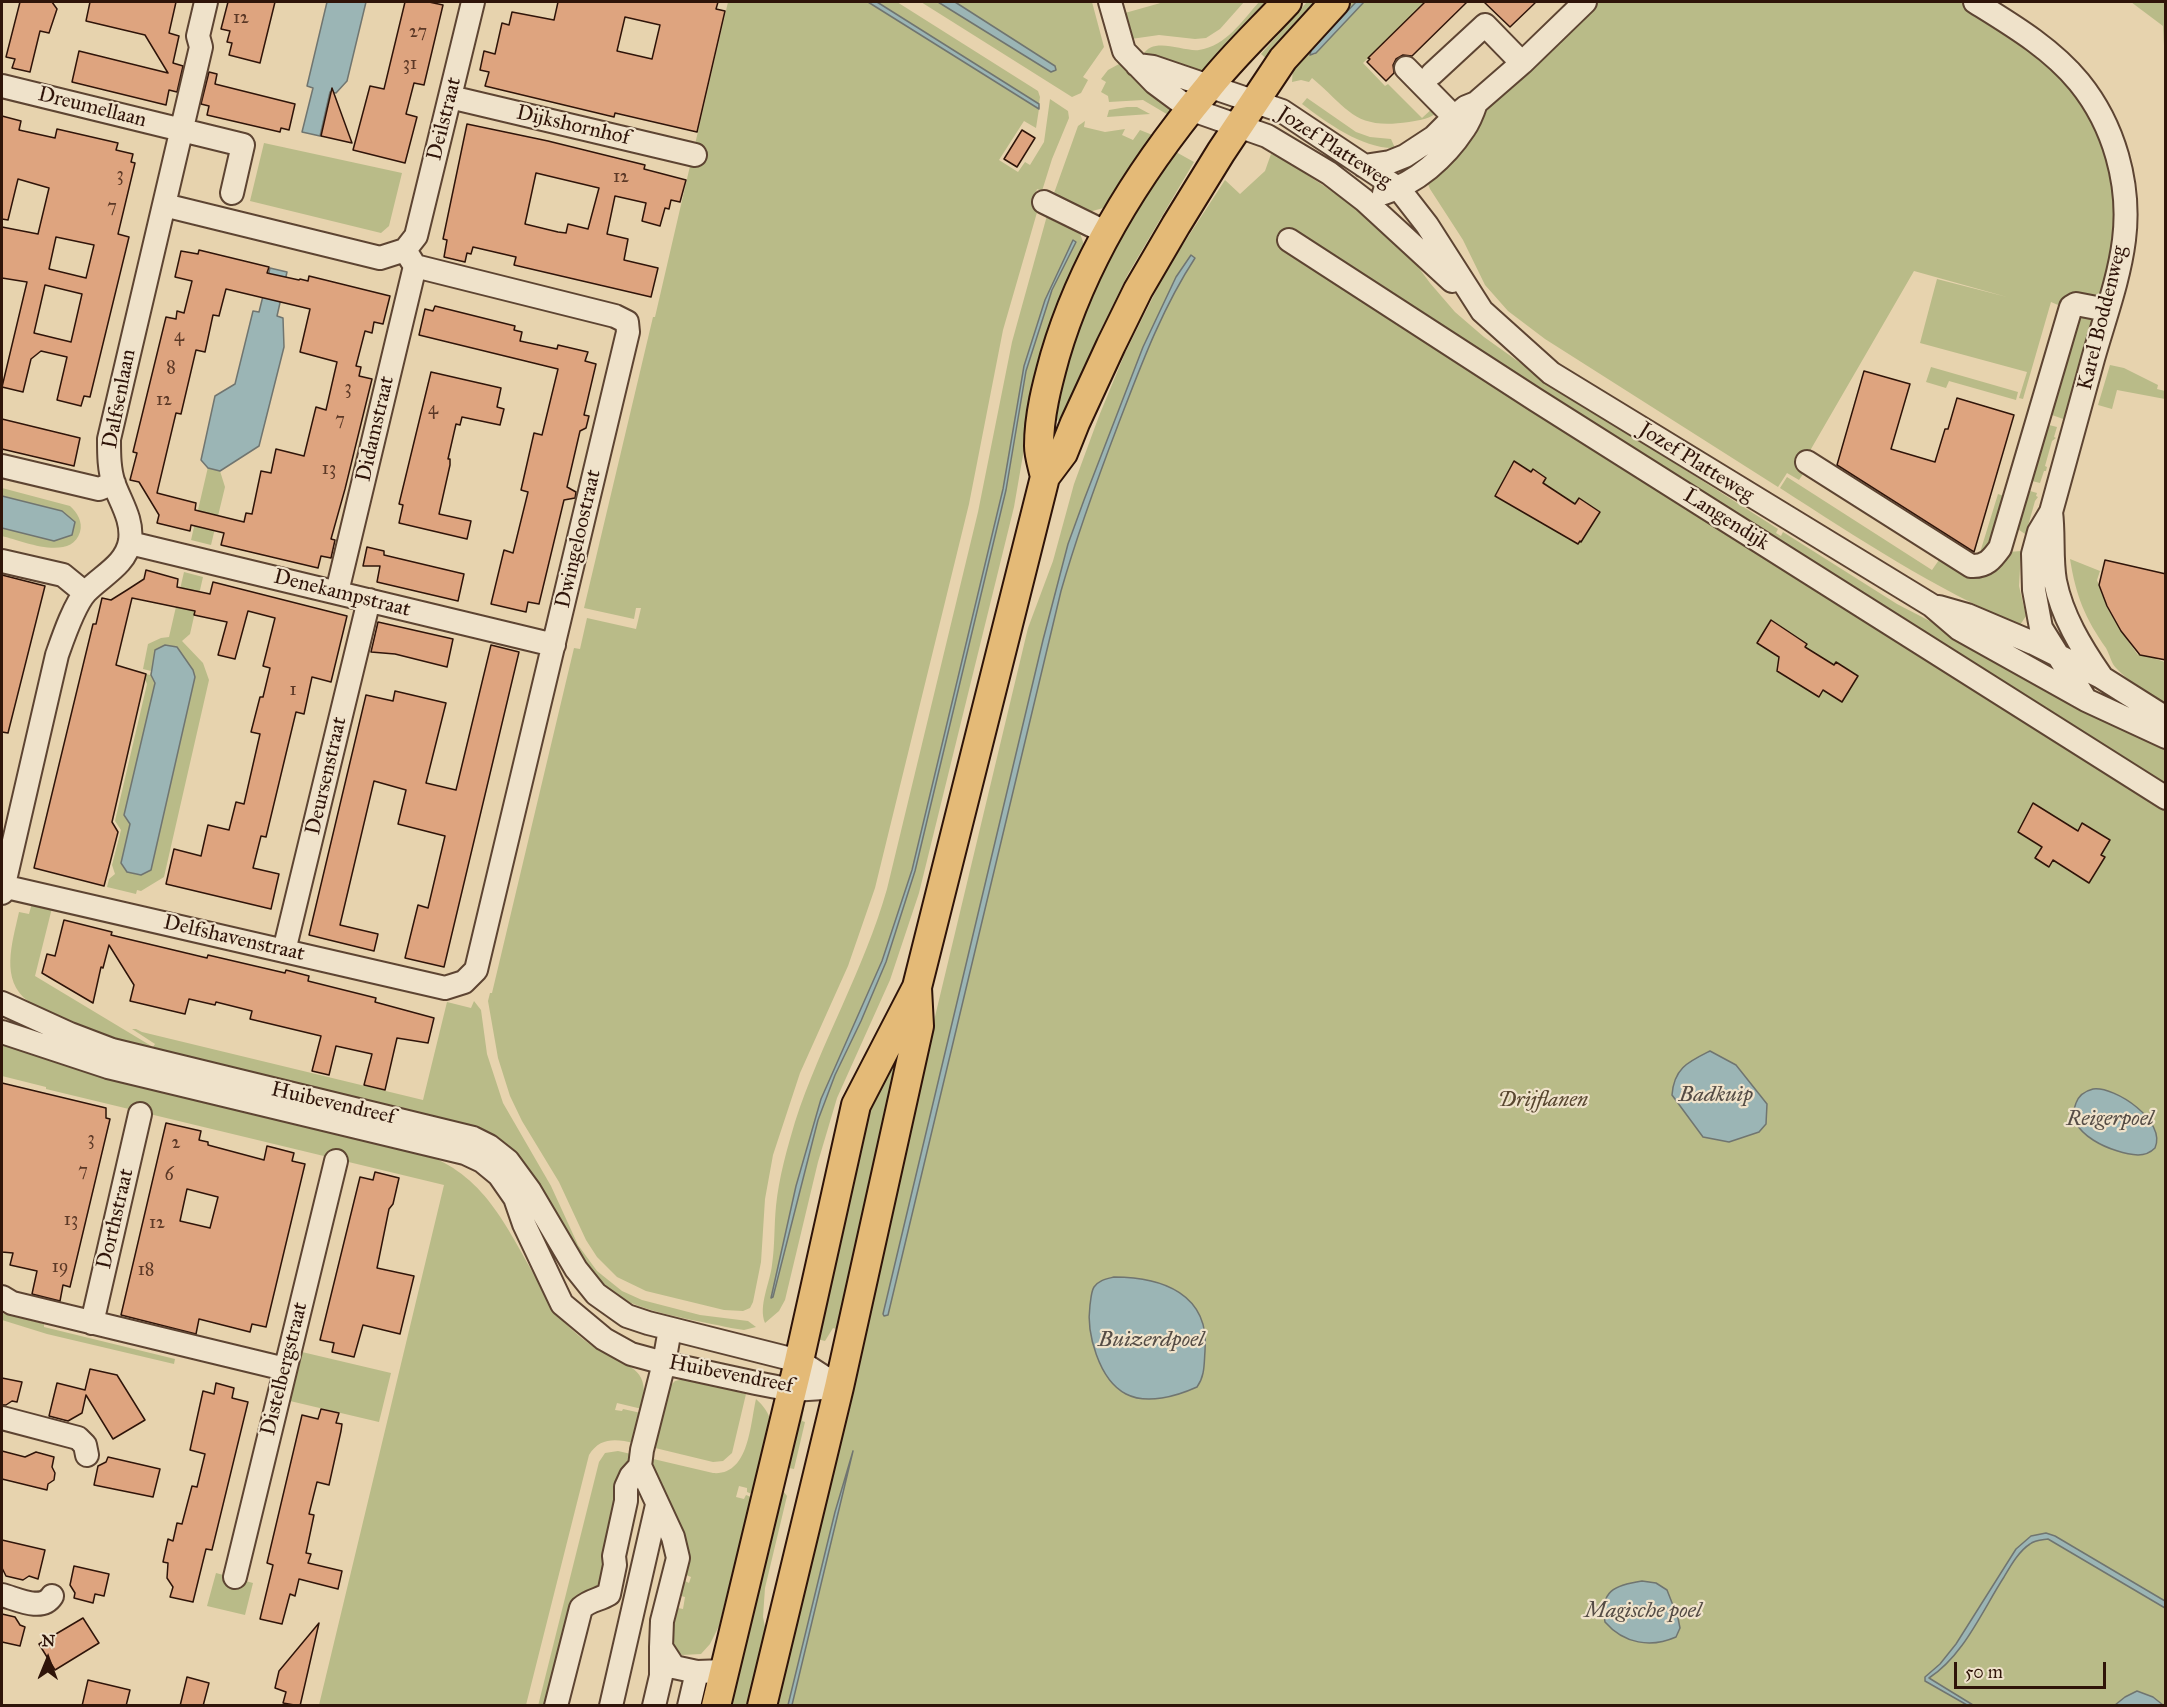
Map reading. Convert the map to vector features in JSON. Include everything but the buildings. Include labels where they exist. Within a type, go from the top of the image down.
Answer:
[{"type":"main road","points":[[1045,477],[1039,447],[1044,392],[1066,318],[1107,233],[1129,196],[1190,109],[1287,2]]},
{"type":"main road","points":[[716,1706],[711,1672],[768,1484],[799,1360],[856,1105],[917,987],[1045,477],[1063,453],[1084,403],[1138,290],[1176,225],[1283,59],[1335,2]]},
{"type":"main road","points":[[762,1706],[840,1387],[919,1026],[917,987]]},
{"type":"main road","points":[[768,1484],[778,1481],[793,1484],[813,1497]]},
{"type":"street","name":"Dalfsenlaan","points":[[130,543],[130,526],[123,501],[114,483],[109,458],[109,439],[201,47],[198,36],[206,2]]},
{"type":"street","name":"Deilstraat","points":[[412,251],[473,2]]},
{"type":"street","points":[[1110,2],[1131,58]]},
{"type":"street","points":[[1364,200],[1399,189],[1416,179],[1449,150],[1460,122],[1476,103],[1522,63],[1585,2]]},
{"type":"street","name":"Karel Boddenweg","points":[[1975,2],[2051,52],[2079,81],[2100,111],[2109,131],[2122,177],[2124,240],[2051,512],[2054,531],[2044,545],[2033,554],[2034,590],[2041,628],[2086,700]]},
{"type":"street","points":[[1432,74],[1485,25],[1522,63]]},
{"type":"street","name":"Jozef Platteweg","points":[[1131,58],[1281,111],[1399,189],[1427,225],[1475,302]]},
{"type":"street","name":"Jozef Platteweg","points":[[1131,58],[1155,83],[1190,109],[1267,136],[1329,173],[1364,200],[1551,374],[1931,605],[1959,630],[2086,700],[2166,737]]},
{"type":"street","points":[[1406,68],[1460,122]]},
{"type":"street","name":"Dreumellaan","points":[[2,86],[243,145],[232,193]]},
{"type":"street","name":"Dijkshornhof","points":[[450,97],[695,155]]},
{"type":"street","points":[[1364,166],[1390,162],[1417,150],[1460,122]]},
{"type":"street","points":[[1044,202],[1107,233]]},
{"type":"street","name":"Dwingeloostraat","points":[[164,205],[380,258],[412,251],[615,316],[627,322],[628,332],[476,970],[464,982]]},
{"type":"street","name":"Langendijk","points":[[1289,240],[1546,406],[2166,798]]},
{"type":"street","name":"Didamstraat","points":[[338,592],[412,251]]},
{"type":"street","points":[[1807,462],[1971,566],[1980,567],[1990,561],[2000,548],[2071,307],[2076,304],[2107,310]]},
{"type":"street","points":[[2,466],[99,489],[114,483]]},
{"type":"street","points":[[2004,535],[2044,545]]},
{"type":"street","points":[[2,888],[57,655],[68,626],[85,593],[119,563],[130,543]]},
{"type":"street","name":"Denekampstraat","points":[[130,543],[554,645]]},
{"type":"street","name":"Karel Boddenweg","points":[[2044,545],[2059,598],[2078,642],[2101,676]]},
{"type":"street","points":[[2,561],[63,575],[85,593]]},
{"type":"street","name":"Deursenstraat","points":[[284,951],[369,600]]},
{"type":"street","name":"Jozef Platteweg","points":[[1931,605],[1967,615],[2057,654],[2101,676],[2166,718]]},
{"type":"street","name":"Delfshavenstraat","points":[[2,888],[445,988],[464,982]]},
{"type":"street","name":"Huibevendreef","points":[[2,1003],[70,1035],[112,1050],[473,1138],[489,1146],[508,1161],[530,1191],[576,1269],[596,1294],[627,1316],[670,1329],[799,1360],[840,1387]]},
{"type":"street","name":"Huibevendreef","points":[[2,1032],[108,1067],[446,1147],[482,1161],[499,1175],[514,1198],[562,1304],[604,1339],[631,1354],[664,1363],[792,1390],[840,1387]]},
{"type":"street","name":"Dorthstraat","points":[[92,1323],[140,1114]]},
{"type":"street","name":"Distelbergstraat","points":[[235,1577],[336,1161]]},
{"type":"street","points":[[2,1297],[12,1303],[285,1370]]},
{"type":"street","points":[[654,1706],[661,1676],[662,1621],[678,1558],[673,1537],[640,1466],[670,1329]]},
{"type":"street","points":[[2,1418],[78,1438],[85,1445],[87,1455]]},
{"type":"street","points":[[556,1706],[581,1608],[591,1600],[609,1594],[615,1565],[614,1556],[626,1501],[626,1487],[631,1476],[640,1466]]},
{"type":"street","points":[[611,1706],[657,1505]]},
{"type":"street","points":[[2,1595],[40,1605],[48,1602],[52,1596]]},
{"type":"street","points":[[661,1647],[674,1667],[711,1672],[689,1706]]},
{"type":"green space","points":[[728,2],[868,2],[1039,109],[1036,128],[1024,121],[999,160],[1018,172],[1025,162],[1030,165],[1044,142],[1050,99],[1068,111],[1069,118],[1042,191],[1037,189],[1033,203],[1038,209],[1003,330],[969,504],[875,888],[848,966],[800,1073],[773,1155],[765,1199],[761,1262],[753,1302],[750,1308],[743,1311],[724,1310],[646,1291],[617,1277],[597,1257],[586,1240],[559,1182],[522,1121],[510,1096],[498,1058],[488,1001],[492,993],[574,648],[580,649],[587,618],[636,629],[641,608],[636,608],[634,619],[584,608],[653,317],[655,317]]},
{"type":"green space","points":[[877,2],[897,2],[1038,91],[1039,104]]},
{"type":"green space","points":[[921,2],[938,2],[1051,72],[1055,66],[955,2],[1092,2],[1104,47],[1083,77],[1088,80],[1081,93],[1072,97]]},
{"type":"green space","points":[[1164,2],[1244,2],[1220,29],[1206,38],[1159,35],[1131,39],[1125,13]]},
{"type":"green space","points":[[1259,2],[1265,2],[1205,74],[1143,55],[1154,46],[1192,50],[1209,48],[1233,32]]},
{"type":"green space","points":[[1307,2],[1319,2],[1269,61],[1261,54]]},
{"type":"green space","points":[[1347,2],[1356,2],[1309,52],[1314,55],[1364,2],[1425,2],[1363,63],[1385,86],[1388,84],[1422,118],[1435,106],[1439,111],[1436,114],[1417,121],[1376,123],[1354,115],[1312,78],[1309,82],[1301,80],[1292,82],[1293,67]]},
{"type":"green space","points":[[1598,2],[1960,2],[2028,44],[2073,86],[2109,155],[2117,230],[2101,300],[2072,293],[2058,305],[2051,302],[2023,399],[2019,398],[2027,372],[1920,343],[1937,279],[2007,297],[1914,271],[1800,468],[1805,471],[1799,480],[1787,473],[1778,487],[1545,339],[1508,311],[1485,285],[1463,240],[1428,184],[1431,182],[1429,179],[1506,88]]},
{"type":"green space","points":[[2131,2],[2165,2],[2165,66],[2163,26]]},
{"type":"green space","points":[[1119,64],[1133,71],[1175,106],[1170,116],[1143,100],[1109,102],[1108,96],[1101,92],[1106,82],[1101,79],[1108,70]]},
{"type":"green space","points":[[1307,98],[1356,132],[1370,137],[1391,139],[1395,148],[1370,144],[1346,134],[1302,104]]},
{"type":"green space","points":[[1137,107],[1150,114],[1107,117],[1109,110]]},
{"type":"green space","points":[[1085,121],[1084,127],[1105,132],[1125,129],[1122,135],[1133,140],[1140,130],[1155,136],[1107,207],[1085,213],[1053,196],[1078,126]]},
{"type":"green space","points":[[264,143],[402,173],[389,226],[381,233],[250,201]]},
{"type":"green space","points":[[1176,152],[1194,162],[1128,274],[1061,421],[1053,420],[1055,400],[1093,281],[1158,166]]},
{"type":"green space","name":"Drijflanen","points":[[1271,154],[1282,158],[1337,195],[1376,226],[1387,238],[1393,233],[1455,312],[1484,337],[1540,377],[1778,529],[1776,533],[1781,536],[1783,532],[1897,604],[2165,743],[2165,1705],[770,1706],[1028,628],[1053,561],[1074,484],[1125,353],[1167,269],[1225,180],[1240,194],[1265,171]]},
{"type":"green space","points":[[1048,212],[1078,227],[1085,248],[1028,426],[1014,507],[919,893],[890,980],[837,1098],[818,1162],[785,1300],[779,1311],[765,1323],[763,1309],[772,1265],[776,1206],[784,1163],[805,1092],[867,948],[887,889],[978,512],[1012,342]],"holes":[[[1073,240],[1042,316],[1026,371],[1006,490],[915,871],[886,962],[835,1075],[818,1120],[771,1297],[796,1186],[821,1099],[882,961],[912,870],[1003,489],[1024,366],[1045,300]]]},
{"type":"green space","points":[[2080,315],[2096,317],[2066,420],[2052,415],[2076,331],[2069,328]]},
{"type":"green space","points":[[2110,365],[2124,368],[2158,385],[2157,389],[2165,391],[2165,399],[2117,390],[2112,409],[2098,405]]},
{"type":"green space","points":[[1931,367],[2018,392],[2016,400],[1949,381],[1946,388],[1926,382]]},
{"type":"green space","points":[[2049,425],[2057,427],[2054,437],[2056,438],[2052,441],[2045,466],[2046,471],[2040,483],[2032,481]]},
{"type":"green space","points":[[208,467],[220,471],[225,487],[211,545],[191,540]]},
{"type":"green space","points":[[1787,477],[1932,570],[1941,557],[1972,578],[1984,576],[2009,552],[2021,551],[2019,586],[2026,616],[2020,625],[1988,611],[1897,562],[1780,488]]},
{"type":"green space","points":[[2,488],[70,506],[77,514],[81,525],[75,541],[57,548],[33,545],[2,536],[2,528],[54,540],[72,535],[75,522],[62,511],[2,496]]},
{"type":"green space","points":[[2030,491],[2037,493],[2038,497],[2025,534],[2015,527],[2015,513],[2022,515]]},
{"type":"green space","points":[[1998,494],[2004,496],[1990,541],[1978,559]]},
{"type":"green space","points":[[2070,559],[2100,571],[2097,580],[2107,607],[2138,655],[2141,647],[2158,651],[2156,659],[2165,662],[2165,703],[2133,683],[2114,666],[2082,606]]},
{"type":"green space","points":[[184,572],[203,577],[190,634],[182,641],[203,663],[209,680],[164,877],[141,891],[137,890],[136,894],[107,887],[109,879],[115,874],[112,865],[121,830],[115,821],[147,684],[146,674],[150,675],[151,671],[143,669],[148,644],[169,637]],"holes":[[[165,645],[177,647],[195,677],[151,870],[127,872],[121,863],[155,683],[151,674]]]},
{"type":"green space","points":[[32,903],[52,908],[35,976],[153,1047],[155,1044],[132,1029],[423,1100],[447,1002],[471,1008],[474,1001],[481,1010],[487,1054],[503,1103],[551,1186],[578,1245],[597,1271],[622,1291],[642,1300],[700,1315],[748,1321],[756,1327],[744,1330],[689,1319],[645,1308],[621,1298],[594,1275],[582,1259],[529,1174],[114,1046],[25,1007],[28,1001],[14,983],[10,961],[19,912],[29,914]]},
{"type":"green space","points":[[912,1017],[838,1323],[836,1329],[833,1328],[825,1341],[813,1338],[871,1097]]},
{"type":"green space","points":[[2,1043],[427,1155],[448,1165],[466,1177],[494,1208],[564,1322],[593,1346],[637,1372],[644,1386],[642,1409],[617,1403],[615,1410],[622,1411],[623,1409],[641,1413],[634,1443],[603,1442],[589,1455],[526,1705],[319,1705],[444,1185],[46,1089],[46,1087],[2,1076]]},
{"type":"green space","points":[[2,1313],[44,1324],[44,1327],[175,1359],[174,1364],[47,1334],[2,1320]]},
{"type":"green space","points":[[302,1352],[391,1373],[379,1422],[290,1401]]},
{"type":"green space","points":[[684,1379],[746,1394],[732,1453],[723,1461],[713,1462],[651,1447],[668,1388],[675,1381]]},
{"type":"green space","points":[[756,1399],[764,1407],[769,1417],[770,1440],[752,1494],[747,1492],[747,1488],[739,1486],[736,1497],[744,1499],[746,1495],[751,1497],[719,1626],[710,1644],[701,1654],[682,1655],[674,1649],[671,1638],[678,1608],[683,1609],[685,1597],[681,1596],[685,1581],[689,1583],[691,1577],[686,1575],[690,1560],[649,1458],[713,1473],[725,1472],[741,1458],[746,1447]]},
{"type":"green space","points":[[800,1407],[804,1408],[802,1421],[805,1422],[794,1469],[784,1467]]},
{"type":"green space","points":[[618,1451],[631,1454],[630,1469],[609,1568],[547,1705],[538,1706],[599,1462],[605,1453]]},
{"type":"green space","points":[[781,1491],[787,1496],[765,1588],[763,1617],[766,1632],[754,1705],[725,1706]]},
{"type":"green space","points":[[216,1573],[253,1583],[245,1615],[207,1606]]},
{"type":"water","points":[[327,2],[366,2],[347,81],[336,93],[330,92],[320,136],[302,132],[313,88],[307,86]]},
{"type":"water","points":[[868,2],[877,2],[1039,104],[1039,109]]},
{"type":"water","points":[[938,2],[955,2],[1055,66],[1056,70],[1051,72]]},
{"type":"water","points":[[1356,2],[1364,2],[1316,53],[1310,55],[1311,50]]},
{"type":"water","points":[[1073,240],[1076,242],[1052,290],[1026,371],[1006,490],[915,871],[886,962],[835,1075],[818,1120],[771,1298],[796,1186],[821,1099],[882,961],[912,870],[1003,489],[1024,366],[1045,300]]},
{"type":"water","points":[[1191,255],[1195,258],[1161,319],[1102,466],[1061,591],[888,1315],[884,1316],[1043,640],[1068,544],[1143,347],[1176,277]]},
{"type":"water","points":[[270,268],[287,272],[277,316],[283,318],[284,347],[259,446],[220,471],[208,468],[201,460],[215,396],[235,384],[253,311],[259,312]]},
{"type":"water","points":[[2,496],[62,511],[75,522],[72,535],[54,541],[2,528]]},
{"type":"water","points":[[165,645],[177,647],[193,670],[195,677],[151,870],[141,875],[127,872],[121,863],[130,824],[124,815],[155,683],[151,675],[155,650]]},
{"type":"water","name":"Badkuip","points":[[1710,1051],[1736,1065],[1767,1104],[1766,1124],[1759,1132],[1729,1142],[1703,1137],[1672,1095],[1679,1072]]},
{"type":"water","name":"Reigerpoel","points":[[2093,1089],[2114,1093],[2137,1107],[2153,1127],[2157,1138],[2155,1148],[2142,1155],[2128,1154],[2105,1146],[2084,1133],[2077,1124],[2074,1114],[2076,1103],[2083,1094]]},
{"type":"water","name":"Buizerdpoel","points":[[1114,1277],[1132,1278],[1165,1285],[1191,1303],[1200,1315],[1204,1331],[1204,1370],[1197,1387],[1162,1398],[1143,1399],[1126,1394],[1108,1378],[1096,1355],[1089,1316],[1094,1287],[1100,1281]]},
{"type":"water","points":[[853,1451],[792,1705],[788,1705],[835,1512]]},
{"type":"water","points":[[2046,1533],[2055,1536],[2165,1601],[2165,1608],[2048,1539],[2036,1541],[2026,1547],[2015,1559],[1962,1645],[1929,1678],[1973,1705],[1967,1705],[1925,1681],[1925,1677],[1940,1664],[1956,1644],[2016,1549],[2031,1536]]},
{"type":"water","name":"Magische poel","points":[[1642,1581],[1656,1583],[1667,1590],[1680,1628],[1676,1637],[1657,1642],[1638,1642],[1621,1635],[1605,1622],[1604,1603],[1611,1591]]},
{"type":"water","points":[[2137,1691],[2153,1697],[2163,1705],[2115,1705]]}]
